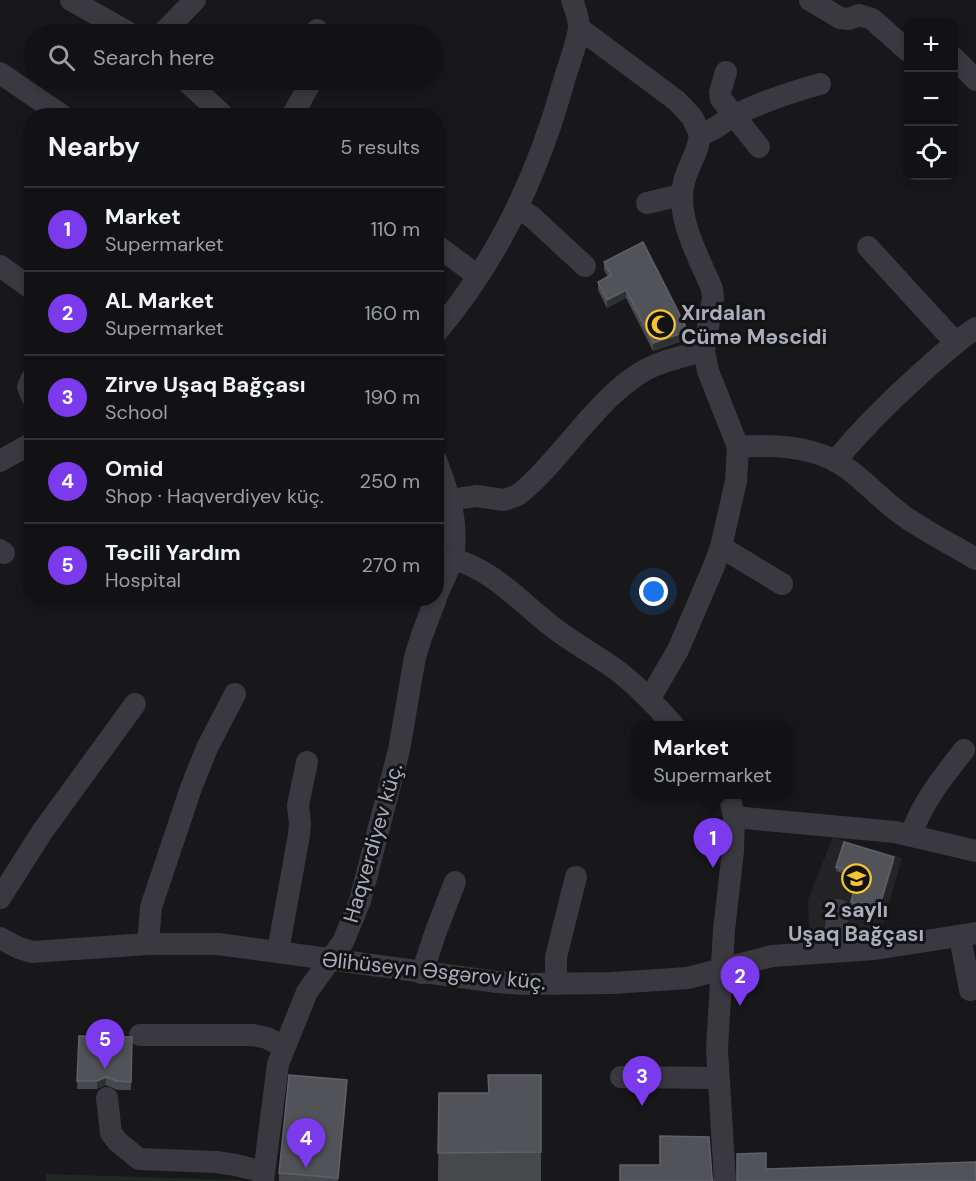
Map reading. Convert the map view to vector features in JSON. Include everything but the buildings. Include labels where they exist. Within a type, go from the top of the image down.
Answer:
[{"type":"street","points":[[71,0],[113,24]]},
{"type":"street","points":[[172,24],[195,0]]},
{"type":"street","points":[[444,322],[477,276],[518,208],[550,127],[579,28],[572,0]]},
{"type":"street","points":[[810,0],[840,18],[849,19],[859,15],[872,19],[904,47]]},
{"type":"street","points":[[579,28],[677,101],[692,117],[700,134],[698,150],[690,162],[681,195],[687,227],[712,289],[713,298],[704,351],[708,371],[738,447],[736,481],[721,547],[678,650],[650,698]]},
{"type":"street","points":[[958,62],[976,80]]},
{"type":"street","points":[[726,72],[720,92],[724,104],[759,147]]},
{"type":"street","points":[[0,73],[24,89]]},
{"type":"street","points":[[700,134],[777,96],[820,84]]},
{"type":"street","points":[[25,90],[51,108]]},
{"type":"street","points":[[196,90],[215,108]]},
{"type":"street","points":[[296,108],[306,90]]},
{"type":"street","points":[[647,202],[681,195]]},
{"type":"street","points":[[518,208],[532,217],[585,266]]},
{"type":"street","points":[[868,247],[955,342]]},
{"type":"street","points":[[444,251],[477,276]]},
{"type":"street","points":[[0,266],[24,283]]},
{"type":"street","points":[[835,461],[892,399],[955,342],[976,328]]},
{"type":"street","points":[[450,500],[476,496],[504,500],[518,495],[621,387],[646,370],[668,360],[704,351]]},
{"type":"street","points":[[738,447],[768,444],[835,461],[848,469],[904,517],[976,559]]},
{"type":"street","points":[[0,461],[24,448]]},
{"type":"street","name":"Haqverdiyev küç.","points":[[444,483],[456,522],[456,542],[445,556]]},
{"type":"street","points":[[721,547],[782,584]]},
{"type":"street","points":[[445,556],[484,571],[556,630],[612,667],[650,698],[670,721]]},
{"type":"street","name":"Haqverdiyev küç.","points":[[264,1176],[278,1064],[307,992],[343,942],[360,901],[399,750],[415,657],[433,606]]},
{"type":"street","points":[[148,944],[151,907],[191,788],[207,748],[236,694]]},
{"type":"street","points":[[0,898],[48,823],[135,704]]},
{"type":"street","points":[[911,835],[917,815],[925,802],[964,750]]},
{"type":"street","points":[[278,951],[299,835],[298,805],[307,762]]},
{"type":"street","points":[[725,1181],[717,1078],[721,970],[735,817],[730,799]]},
{"type":"street","points":[[735,817],[911,835],[976,851]]},
{"type":"street","points":[[556,984],[556,957],[576,877]]},
{"type":"street","points":[[422,973],[455,882]]},
{"type":"street","points":[[833,952],[838,910]]},
{"type":"street","points":[[968,935],[970,990]]},
{"type":"street","name":"Əlihüseyn Əsgərov küç.","points":[[0,938],[32,952],[148,944],[218,944],[422,973],[524,984],[556,984],[656,982],[688,978],[772,956],[903,946],[968,935]]},
{"type":"street","points":[[140,1035],[253,1035],[267,1038],[284,1047]]},
{"type":"street","points":[[621,1077],[717,1078]]},
{"type":"street","points":[[107,1098],[111,1133],[118,1142],[139,1159],[216,1162],[236,1165],[264,1176]]},
{"type":"shaded area","name":"2 saylı Uşaq Bağçası","points":[[833,837],[902,858],[879,938],[809,931],[808,900]]},
{"type":"shaded area","points":[[46,1174],[241,1180],[241,1181],[46,1181]]},
{"type":"place","name":"Xırdalan Cümə Məscidi","points":[[660,325]]},
{"type":"place","name":"Market","points":[[713,868]]},
{"type":"place","name":"2 saylı Uşaq Bağçası","points":[[856,879]]},
{"type":"place","name":"AL Market","points":[[740,1006]]},
{"type":"place","name":"Təcili Yardım","points":[[105,1069]]},
{"type":"place","name":"Zirvə Uşaq Bağçası","points":[[642,1106]]},
{"type":"place","name":"Omid","points":[[306,1168]]}]
